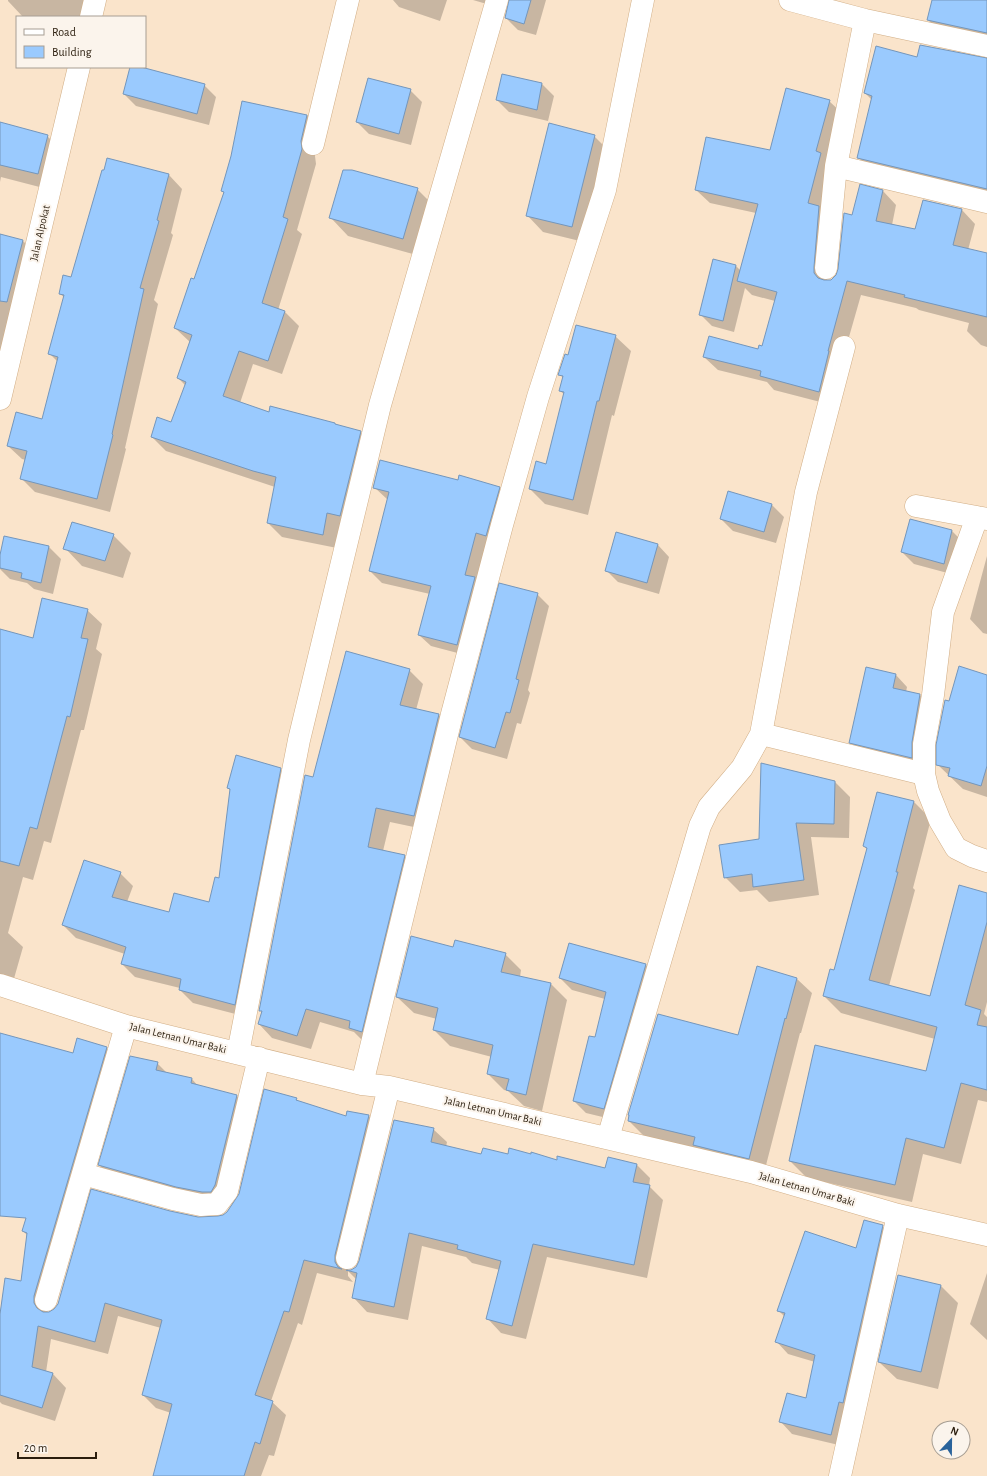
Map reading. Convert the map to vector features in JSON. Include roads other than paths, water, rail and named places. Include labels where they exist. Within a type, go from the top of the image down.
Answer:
[{"type":"street","points":[[91,16],[95,0]]},
{"type":"street","points":[[313,144],[348,0]]},
{"type":"street","points":[[238,1053],[299,740],[378,413],[497,0]]},
{"type":"street","points":[[362,1084],[452,714],[502,525],[538,397],[605,190],[643,0]]},
{"type":"street","points":[[790,0],[865,20],[987,46]]},
{"type":"street","points":[[826,268],[836,166],[865,20]]},
{"type":"street","name":"Jalan Alpokat","points":[[0,399],[79,68]]},
{"type":"street","points":[[836,166],[987,202]]},
{"type":"street","points":[[608,1138],[700,826],[708,807],[742,768],[761,734],[806,492],[844,347]]},
{"type":"street","points":[[916,506],[982,518],[943,612],[933,695],[924,744],[924,774],[928,791],[940,820],[956,848],[987,861]]},
{"type":"street","points":[[761,734],[924,774]]},
{"type":"street","name":"Jalan Letnan Umar Baki","points":[[0,984],[126,1026],[362,1084],[389,1087],[751,1172],[898,1215],[987,1235]]},
{"type":"street","points":[[46,1300],[126,1026]]},
{"type":"street","points":[[83,1174],[173,1199],[201,1205],[217,1204],[227,1191],[259,1058]]},
{"type":"street","points":[[347,1258],[389,1087]]},
{"type":"street","points":[[840,1476],[898,1215]]}]
